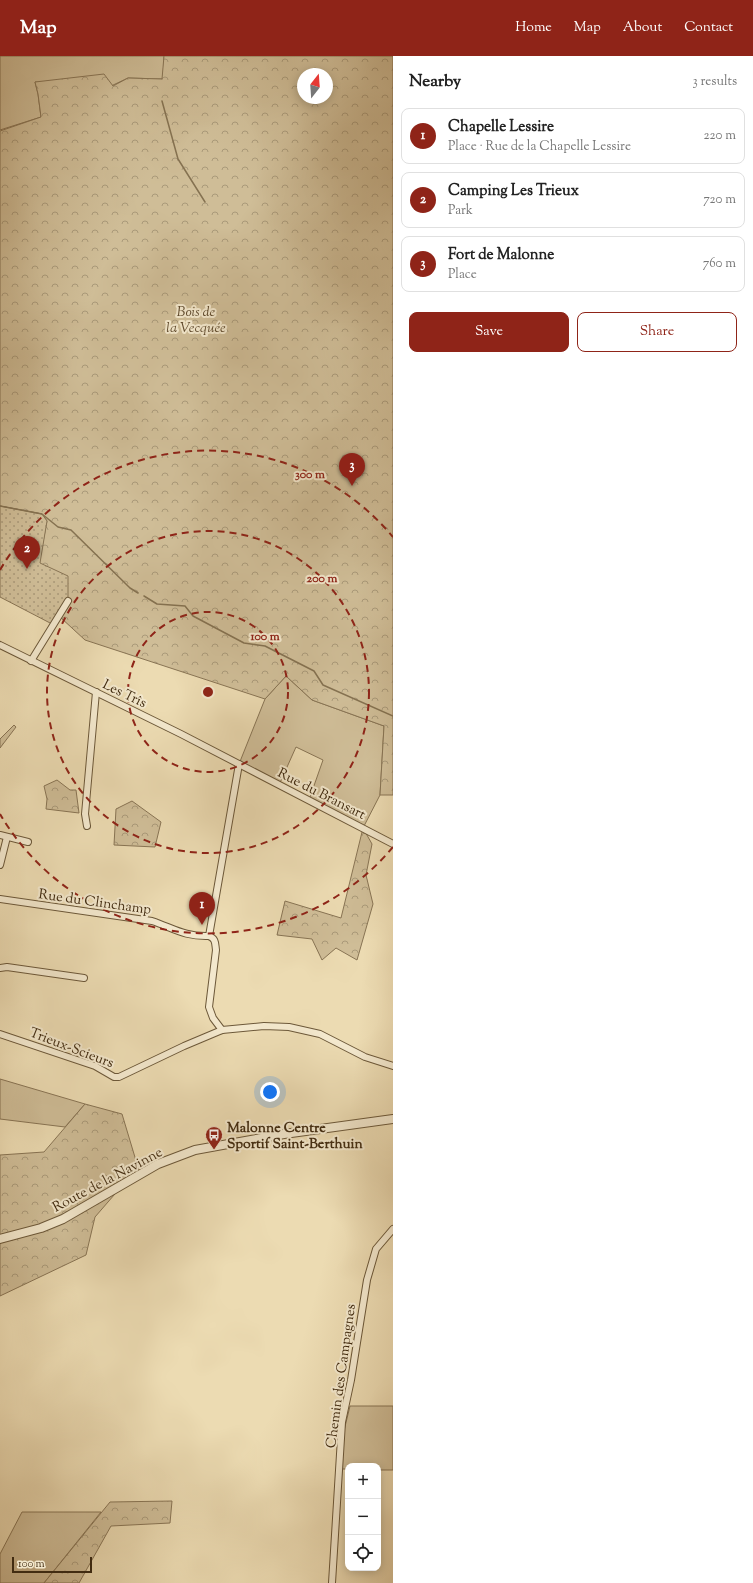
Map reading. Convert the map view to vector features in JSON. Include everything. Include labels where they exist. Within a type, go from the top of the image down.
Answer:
[{"type":"street","points":[[31,661],[68,600]]},
{"type":"street","name":"Les Trîs","points":[[0,645],[239,764]]},
{"type":"street","points":[[87,826],[86,814],[96,692]]},
{"type":"street","points":[[222,1030],[212,1018],[209,1007],[216,950],[215,941],[209,936],[239,764]]},
{"type":"street","name":"Rue du Bransart","points":[[239,764],[393,844]]},
{"type":"street","points":[[0,835],[28,842]]},
{"type":"street","points":[[0,865],[7,837]]},
{"type":"street","name":"Rue du Clinchamp","points":[[0,899],[152,920],[174,931],[191,935],[209,936]]},
{"type":"street","points":[[0,968],[7,967],[84,978]]},
{"type":"street","name":"Trieux-Scieurs","points":[[0,1034],[95,1066],[114,1077],[119,1077],[184,1046],[222,1030],[264,1026],[289,1027],[308,1030],[320,1034],[365,1057],[393,1066]]},
{"type":"street","name":"Route de la Navinne","points":[[0,1239],[41,1228],[63,1218],[158,1164],[196,1150],[284,1134],[393,1119]]},
{"type":"street","name":"Chemin des Campagnes","points":[[332,1583],[342,1422],[351,1380],[367,1280],[376,1248],[393,1229]]},
{"type":"green space","points":[[0,56],[164,56],[163,79],[128,78],[111,86],[35,82],[41,117],[0,130]]},
{"type":"green space","name":"Bois de la Vecquée","points":[[164,56],[393,56],[393,795],[380,795],[384,726],[312,700],[286,676],[265,699],[85,640],[60,617],[39,563],[47,521],[42,514],[0,506],[0,131],[41,117],[35,82],[104,74],[113,86],[128,78],[162,79]]},
{"type":"green space","points":[[0,506],[42,514],[47,521],[40,563],[68,576],[68,601],[52,624],[0,597]]},
{"type":"green space","points":[[286,676],[312,700],[384,726],[380,795],[363,828],[309,800],[323,760],[296,747],[279,785],[239,764],[265,699]]},
{"type":"green space","points":[[14,725],[16,727],[0,748],[0,739]]},
{"type":"green space","points":[[57,780],[70,790],[76,790],[79,813],[46,809],[47,799],[44,786]]},
{"type":"green space","points":[[132,801],[161,822],[155,847],[114,845],[116,809]]},
{"type":"green space","points":[[363,828],[372,844],[366,875],[373,904],[357,960],[336,948],[322,960],[312,939],[277,935],[285,901],[341,918]]},
{"type":"green space","points":[[0,1079],[85,1104],[65,1127],[0,1119]]},
{"type":"green space","points":[[85,1104],[122,1114],[140,1174],[121,1187],[95,1217],[86,1255],[0,1296],[0,1155],[44,1152]]},
{"type":"green space","points":[[350,1406],[393,1406],[393,1470],[381,1470],[381,1463],[345,1463],[345,1469],[342,1469],[343,1435]]},
{"type":"green space","points":[[172,1501],[170,1523],[111,1526],[79,1583],[44,1583],[110,1502]]},
{"type":"green space","points":[[22,1512],[101,1512],[44,1583],[0,1583],[0,1554]]},
{"type":"waterway","points":[[162,101],[178,159],[205,202]]},
{"type":"waterway","points":[[0,506],[42,514],[58,527],[71,530],[130,588],[138,593]]},
{"type":"waterway","points":[[144,596],[157,604],[185,606],[193,616],[244,643],[265,646],[314,671],[323,685],[393,716]]},
{"type":"place","name":"Fort de Malonne","points":[[352,486]]},
{"type":"place","name":"Camping Les Trieux","points":[[27,569]]},
{"type":"place","name":"Chapelle Lessire","points":[[202,925]]},
{"type":"place","name":"Malonne Centre Sportif Saint-Berthuin","points":[[214,1150]]}]
